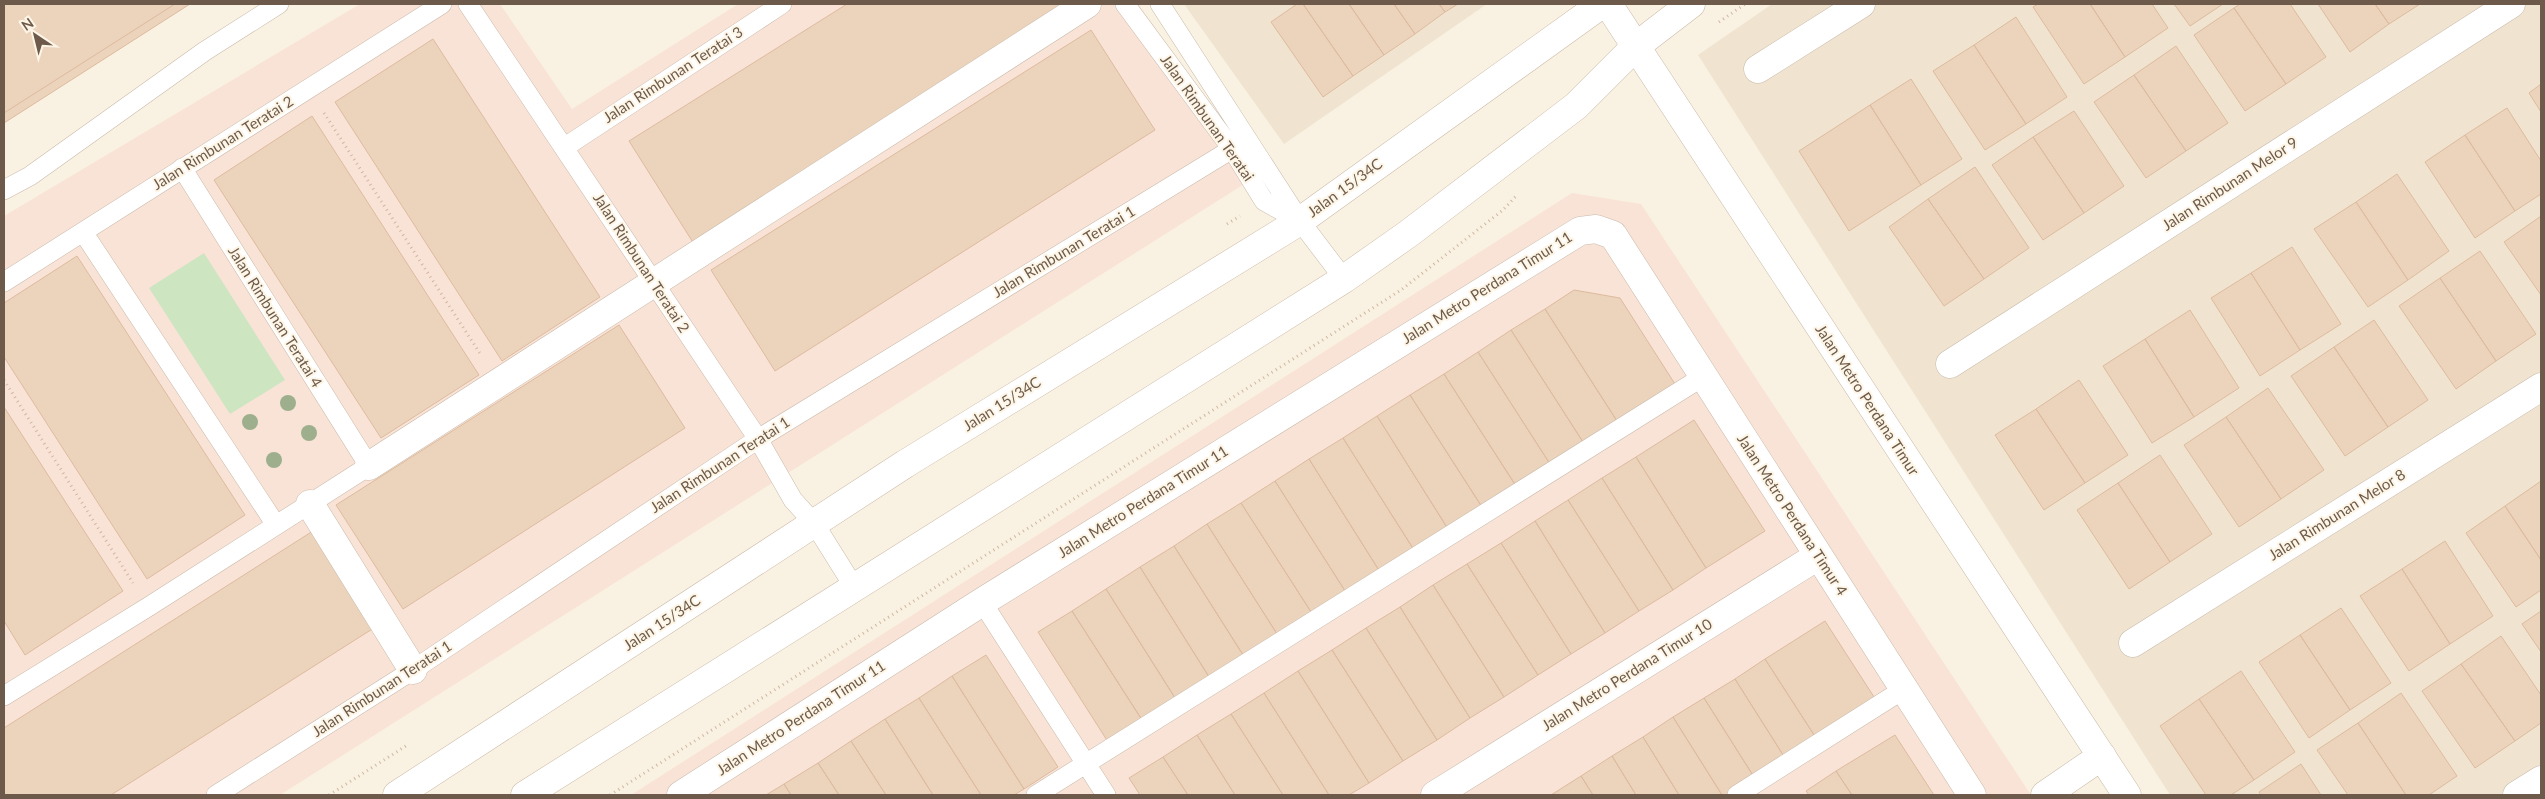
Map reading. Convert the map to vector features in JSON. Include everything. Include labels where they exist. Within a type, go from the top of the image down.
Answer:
[{"type":"street","points":[[369,466],[1087,4]]},
{"type":"street","name":"Jalan 15/34C","points":[[397,795],[905,464],[1300,221],[1602,4]]},
{"type":"street","name":"Jalan Metro Perdana Timur","points":[[1608,4],[2127,795]]},
{"type":"street","points":[[525,795],[1344,279],[1408,234],[1576,106],[1635,47],[1691,4]]},
{"type":"street","points":[[1758,69],[1861,4]]},
{"type":"street","name":"Jalan Rimbunan Melor 9","points":[[1950,364],[2511,4]]},
{"type":"street","name":"Jalan Metro Perdana Timur 11","points":[[681,795],[982,602],[1580,231],[1596,229],[1613,235]]},
{"type":"street","name":"Jalan Metro Perdana Timur 4","points":[[1613,235],[1972,795]]},
{"type":"street","name":"Jalan Rimbunan Melor 8","points":[[2133,643],[2541,387]]},
{"type":"street","points":[[310,504],[413,670]]},
{"type":"street","name":"Jalan Metro Perdana Timur 10","points":[[1435,795],[1818,556]]},
{"type":"street","points":[[2045,795],[2102,756]]},
{"type":"street","points":[[2517,795],[2541,780]]},
{"type":"lane","points":[[4,190],[30,176],[205,50],[279,4]]},
{"type":"lane","name":"Jalan Rimbunan Teratai 2","points":[[4,282],[442,4]]},
{"type":"lane","name":"Jalan Rimbunan Teratai 2","points":[[468,4],[758,439],[793,500],[814,523],[854,587]]},
{"type":"lane","name":"Jalan Rimbunan Teratai 3","points":[[565,147],[782,4]]},
{"type":"lane","name":"Jalan Rimbunan Teratai","points":[[1125,4],[1232,149],[1264,200],[1300,221]]},
{"type":"lane","points":[[1160,4],[1300,221],[1344,279]]},
{"type":"lane","name":"Jalan Rimbunan Teratai 1","points":[[216,795],[413,670],[758,439],[1232,149]]},
{"type":"lane","name":"Jalan Rimbunan Teratai 4","points":[[182,168],[369,466]]},
{"type":"lane","points":[[83,232],[276,524]]},
{"type":"lane","points":[[1036,795],[1704,376]]},
{"type":"lane","points":[[4,696],[369,466]]},
{"type":"lane","points":[[982,602],[1106,795]]},
{"type":"lane","points":[[1737,795],[1904,689]]},
{"type":"path","points":[[308,88],[499,383]]},
{"type":"path","points":[[4,380],[148,607]]},
{"type":"shaded area","points":[[360,4],[500,4],[572,109],[738,4],[1138,4],[1260,174],[280,795],[4,795],[4,216]]},
{"type":"shaded area","points":[[1184,4],[1487,4],[1284,144]]},
{"type":"shaded area","points":[[1772,4],[2541,4],[2541,795],[2170,795],[1698,55]]},
{"type":"shaded area","points":[[1572,193],[1641,204],[2031,795],[631,795]]},
{"type":"green space","points":[[204,253],[285,380],[230,414],[149,288]]},
{"type":"building","points":[[4,4],[190,4],[4,123]]},
{"type":"building","points":[[4,4],[175,4],[4,113]]},
{"type":"building","points":[[847,4],[1075,4],[694,244],[629,141]]},
{"type":"building","points":[[1297,4],[1303,4],[1353,76],[1323,97],[1271,22]]},
{"type":"building","points":[[1303,4],[1349,4],[1384,55],[1353,76]]},
{"type":"building","points":[[1349,4],[1394,4],[1415,34],[1384,55]]},
{"type":"building","points":[[1394,4],[1439,4],[1445,12],[1415,34]]},
{"type":"building","points":[[1439,4],[1458,4],[1445,12]]},
{"type":"building","points":[[2038,4],[2090,4],[2125,57],[2084,84],[2033,7]]},
{"type":"building","points":[[2090,4],[2152,4],[2168,28],[2125,57]]},
{"type":"building","points":[[2174,4],[2223,4],[2190,26]]},
{"type":"building","points":[[2240,4],[2290,4],[2326,57],[2286,84],[2234,8]]},
{"type":"building","points":[[2318,4],[2375,4],[2389,24],[2350,52]]},
{"type":"building","points":[[2375,4],[2420,4],[2389,24]]},
{"type":"building","points":[[2234,8],[2286,84],[2245,111],[2194,35]]},
{"type":"building","points":[[2016,17],[2067,97],[2026,124],[1974,45]]},
{"type":"building","points":[[1091,30],[1155,130],[775,371],[711,270]]},
{"type":"building","points":[[433,39],[600,297],[502,361],[335,102]]},
{"type":"building","points":[[1974,45],[2026,124],[1985,150],[1933,71]]},
{"type":"building","points":[[2176,46],[2228,123],[2186,151],[2134,75]]},
{"type":"building","points":[[2134,75],[2186,151],[2146,178],[2094,102]]},
{"type":"building","points":[[1911,79],[1962,159],[1921,185],[1870,105]]},
{"type":"building","points":[[2541,84],[2541,112],[2529,93]]},
{"type":"building","points":[[1870,105],[1921,185],[1849,231],[1799,151]]},
{"type":"building","points":[[2507,108],[2541,161],[2541,194],[2515,211],[2465,135]]},
{"type":"building","points":[[2074,111],[2124,186],[2084,213],[2033,137]]},
{"type":"building","points":[[312,116],[479,375],[381,438],[214,180]]},
{"type":"building","points":[[2465,135],[2515,211],[2475,238],[2425,162]]},
{"type":"building","points":[[2033,137],[2084,213],[2043,240],[1992,165]]},
{"type":"building","points":[[1975,167],[2029,248],[1984,279],[1928,199]]},
{"type":"building","points":[[2397,174],[2449,251],[2408,280],[2356,202]]},
{"type":"building","points":[[1928,199],[1984,279],[1944,306],[1889,227]]},
{"type":"building","points":[[2356,202],[2408,280],[2368,307],[2314,229]]},
{"type":"building","points":[[2541,216],[2541,295],[2504,242]]},
{"type":"building","points":[[2292,247],[2341,324],[2300,350],[2251,273]]},
{"type":"building","points":[[2480,251],[2536,334],[2496,361],[2440,278]]},
{"type":"building","points":[[77,256],[245,515],[147,579],[4,357],[4,303]]},
{"type":"building","points":[[2251,273],[2300,350],[2260,376],[2211,298]]},
{"type":"building","points":[[2440,278],[2496,361],[2456,389],[2399,306]]},
{"type":"building","points":[[1574,290],[1620,298],[1675,384],[1617,421],[1545,309]]},
{"type":"building","points":[[1545,309],[1617,421],[1583,442],[1511,330]]},
{"type":"building","points":[[2190,310],[2239,388],[2194,417],[2145,339]]},
{"type":"building","points":[[2374,320],[2428,400],[2388,427],[2334,347]]},
{"type":"building","points":[[619,325],[685,428],[403,609],[336,505]]},
{"type":"building","points":[[1511,330],[1583,442],[1550,464],[1478,352]]},
{"type":"building","points":[[2145,339],[2194,417],[2152,443],[2103,366]]},
{"type":"building","points":[[2334,347],[2388,427],[2345,456],[2291,376]]},
{"type":"building","points":[[1478,352],[1550,464],[1516,486],[1444,374]]},
{"type":"building","points":[[1444,374],[1516,486],[1482,507],[1410,395]]},
{"type":"building","points":[[2079,380],[2128,455],[2085,483],[2036,409]]},
{"type":"building","points":[[2268,388],[2324,470],[2281,499],[2226,417]]},
{"type":"building","points":[[1410,395],[1482,507],[1448,529],[1377,416]]},
{"type":"building","points":[[4,407],[123,591],[25,655],[4,621]]},
{"type":"building","points":[[2036,409],[2085,483],[2044,510],[1995,435]]},
{"type":"building","points":[[1377,416],[1448,529],[1414,550],[1343,438]]},
{"type":"building","points":[[2226,417],[2281,499],[2239,527],[2184,445]]},
{"type":"building","points":[[1694,420],[1765,531],[1706,568],[1636,457]]},
{"type":"building","points":[[1343,438],[1414,550],[1380,572],[1309,459]]},
{"type":"building","points":[[2160,455],[2212,534],[2170,562],[2118,483]]},
{"type":"building","points":[[1636,457],[1706,568],[1673,590],[1602,478]]},
{"type":"building","points":[[1309,459],[1380,572],[1347,594],[1275,481]]},
{"type":"building","points":[[1602,478],[1673,590],[1639,611],[1568,500]]},
{"type":"building","points":[[1275,481],[1347,594],[1313,615],[1241,503]]},
{"type":"building","points":[[2541,481],[2541,560],[2505,506]]},
{"type":"building","points":[[2118,483],[2170,562],[2129,589],[2077,510]]},
{"type":"building","points":[[1568,500],[1639,611],[1605,633],[1535,521]]},
{"type":"building","points":[[1241,503],[1313,615],[1279,637],[1207,524]]},
{"type":"building","points":[[2505,506],[2541,560],[2541,590],[2516,607],[2466,533]]},
{"type":"building","points":[[1535,521],[1605,633],[1571,654],[1501,543]]},
{"type":"building","points":[[1207,524],[1279,637],[1245,658],[1174,546]]},
{"type":"building","points":[[316,529],[377,626],[111,795],[4,795],[4,728]]},
{"type":"building","points":[[2445,541],[2493,616],[2450,644],[2402,569]]},
{"type":"building","points":[[1501,543],[1571,654],[1538,675],[1467,564]]},
{"type":"building","points":[[1174,546],[1245,658],[1211,680],[1140,567]]},
{"type":"building","points":[[1467,564],[1538,675],[1504,697],[1433,585]]},
{"type":"building","points":[[1140,567],[1211,680],[1177,701],[1106,589]]},
{"type":"building","points":[[2402,569],[2450,644],[2409,671],[2360,596]]},
{"type":"building","points":[[1433,585],[1504,697],[1470,718],[1400,607]]},
{"type":"building","points":[[1106,589],[1177,701],[1144,723],[1072,611]]},
{"type":"building","points":[[1400,607],[1470,718],[1437,740],[1366,628]]},
{"type":"building","points":[[2341,608],[2391,683],[2350,710],[2300,635]]},
{"type":"building","points":[[1072,611],[1144,723],[1110,745],[1038,632]]},
{"type":"building","points":[[2541,611],[2541,652],[2522,624]]},
{"type":"building","points":[[1825,621],[1876,700],[1816,738],[1765,659]]},
{"type":"building","points":[[1366,628],[1437,740],[1403,761],[1332,650]]},
{"type":"building","points":[[2300,635],[2350,710],[2309,738],[2259,662]]},
{"type":"building","points":[[2501,636],[2541,695],[2541,723],[2515,741],[2461,664]]},
{"type":"building","points":[[1332,650],[1403,761],[1369,783],[1298,671]]},
{"type":"building","points":[[986,655],[1058,767],[1024,789],[952,676]]},
{"type":"building","points":[[1765,659],[1816,738],[1785,758],[1735,679]]},
{"type":"building","points":[[2461,664],[2515,741],[2475,768],[2422,691]]},
{"type":"building","points":[[1298,671],[1369,783],[1349,795],[1329,795],[1264,693]]},
{"type":"building","points":[[2241,671],[2295,752],[2254,780],[2199,699]]},
{"type":"building","points":[[952,676],[1024,789],[1014,795],[981,795],[919,698]]},
{"type":"building","points":[[1735,679],[1785,758],[1754,777],[1704,698]]},
{"type":"building","points":[[1264,693],[1329,795],[1283,795],[1231,714]]},
{"type":"building","points":[[2401,693],[2457,776],[2429,795],[2406,795],[2358,723]]},
{"type":"building","points":[[919,698],[981,795],[933,795],[885,719]]},
{"type":"building","points":[[1704,698],[1754,777],[1726,795],[1722,795],[1673,717]]},
{"type":"building","points":[[2199,699],[2254,780],[2231,795],[2206,795],[2160,726]]},
{"type":"building","points":[[1231,714],[1283,795],[1235,795],[1197,735]]},
{"type":"building","points":[[1673,717],[1722,795],[1679,795],[1643,737]]},
{"type":"building","points":[[885,719],[933,795],[886,795],[851,741]]},
{"type":"building","points":[[2358,723],[2406,795],[2348,795],[2317,750]]},
{"type":"building","points":[[1197,735],[1235,795],[1188,795],[1163,757]]},
{"type":"building","points":[[1895,735],[1934,795],[1852,795],[1836,771]]},
{"type":"building","points":[[1643,737],[1679,795],[1636,795],[1612,756]]},
{"type":"building","points":[[851,741],[886,795],[839,795],[818,763]]},
{"type":"building","points":[[1612,756],[1636,795],[1593,795],[1581,776]]},
{"type":"building","points":[[1163,757],[1188,795],[1140,795],[1129,778]]},
{"type":"building","points":[[818,763],[839,795],[791,795],[784,784]]},
{"type":"building","points":[[2301,764],[2321,795],[2261,795],[2259,792]]},
{"type":"building","points":[[1836,771],[1852,795],[1809,795],[1806,791]]},
{"type":"building","points":[[1581,776],[1593,795],[1551,795]]},
{"type":"building","points":[[784,784],[791,795],[766,795]]}]
